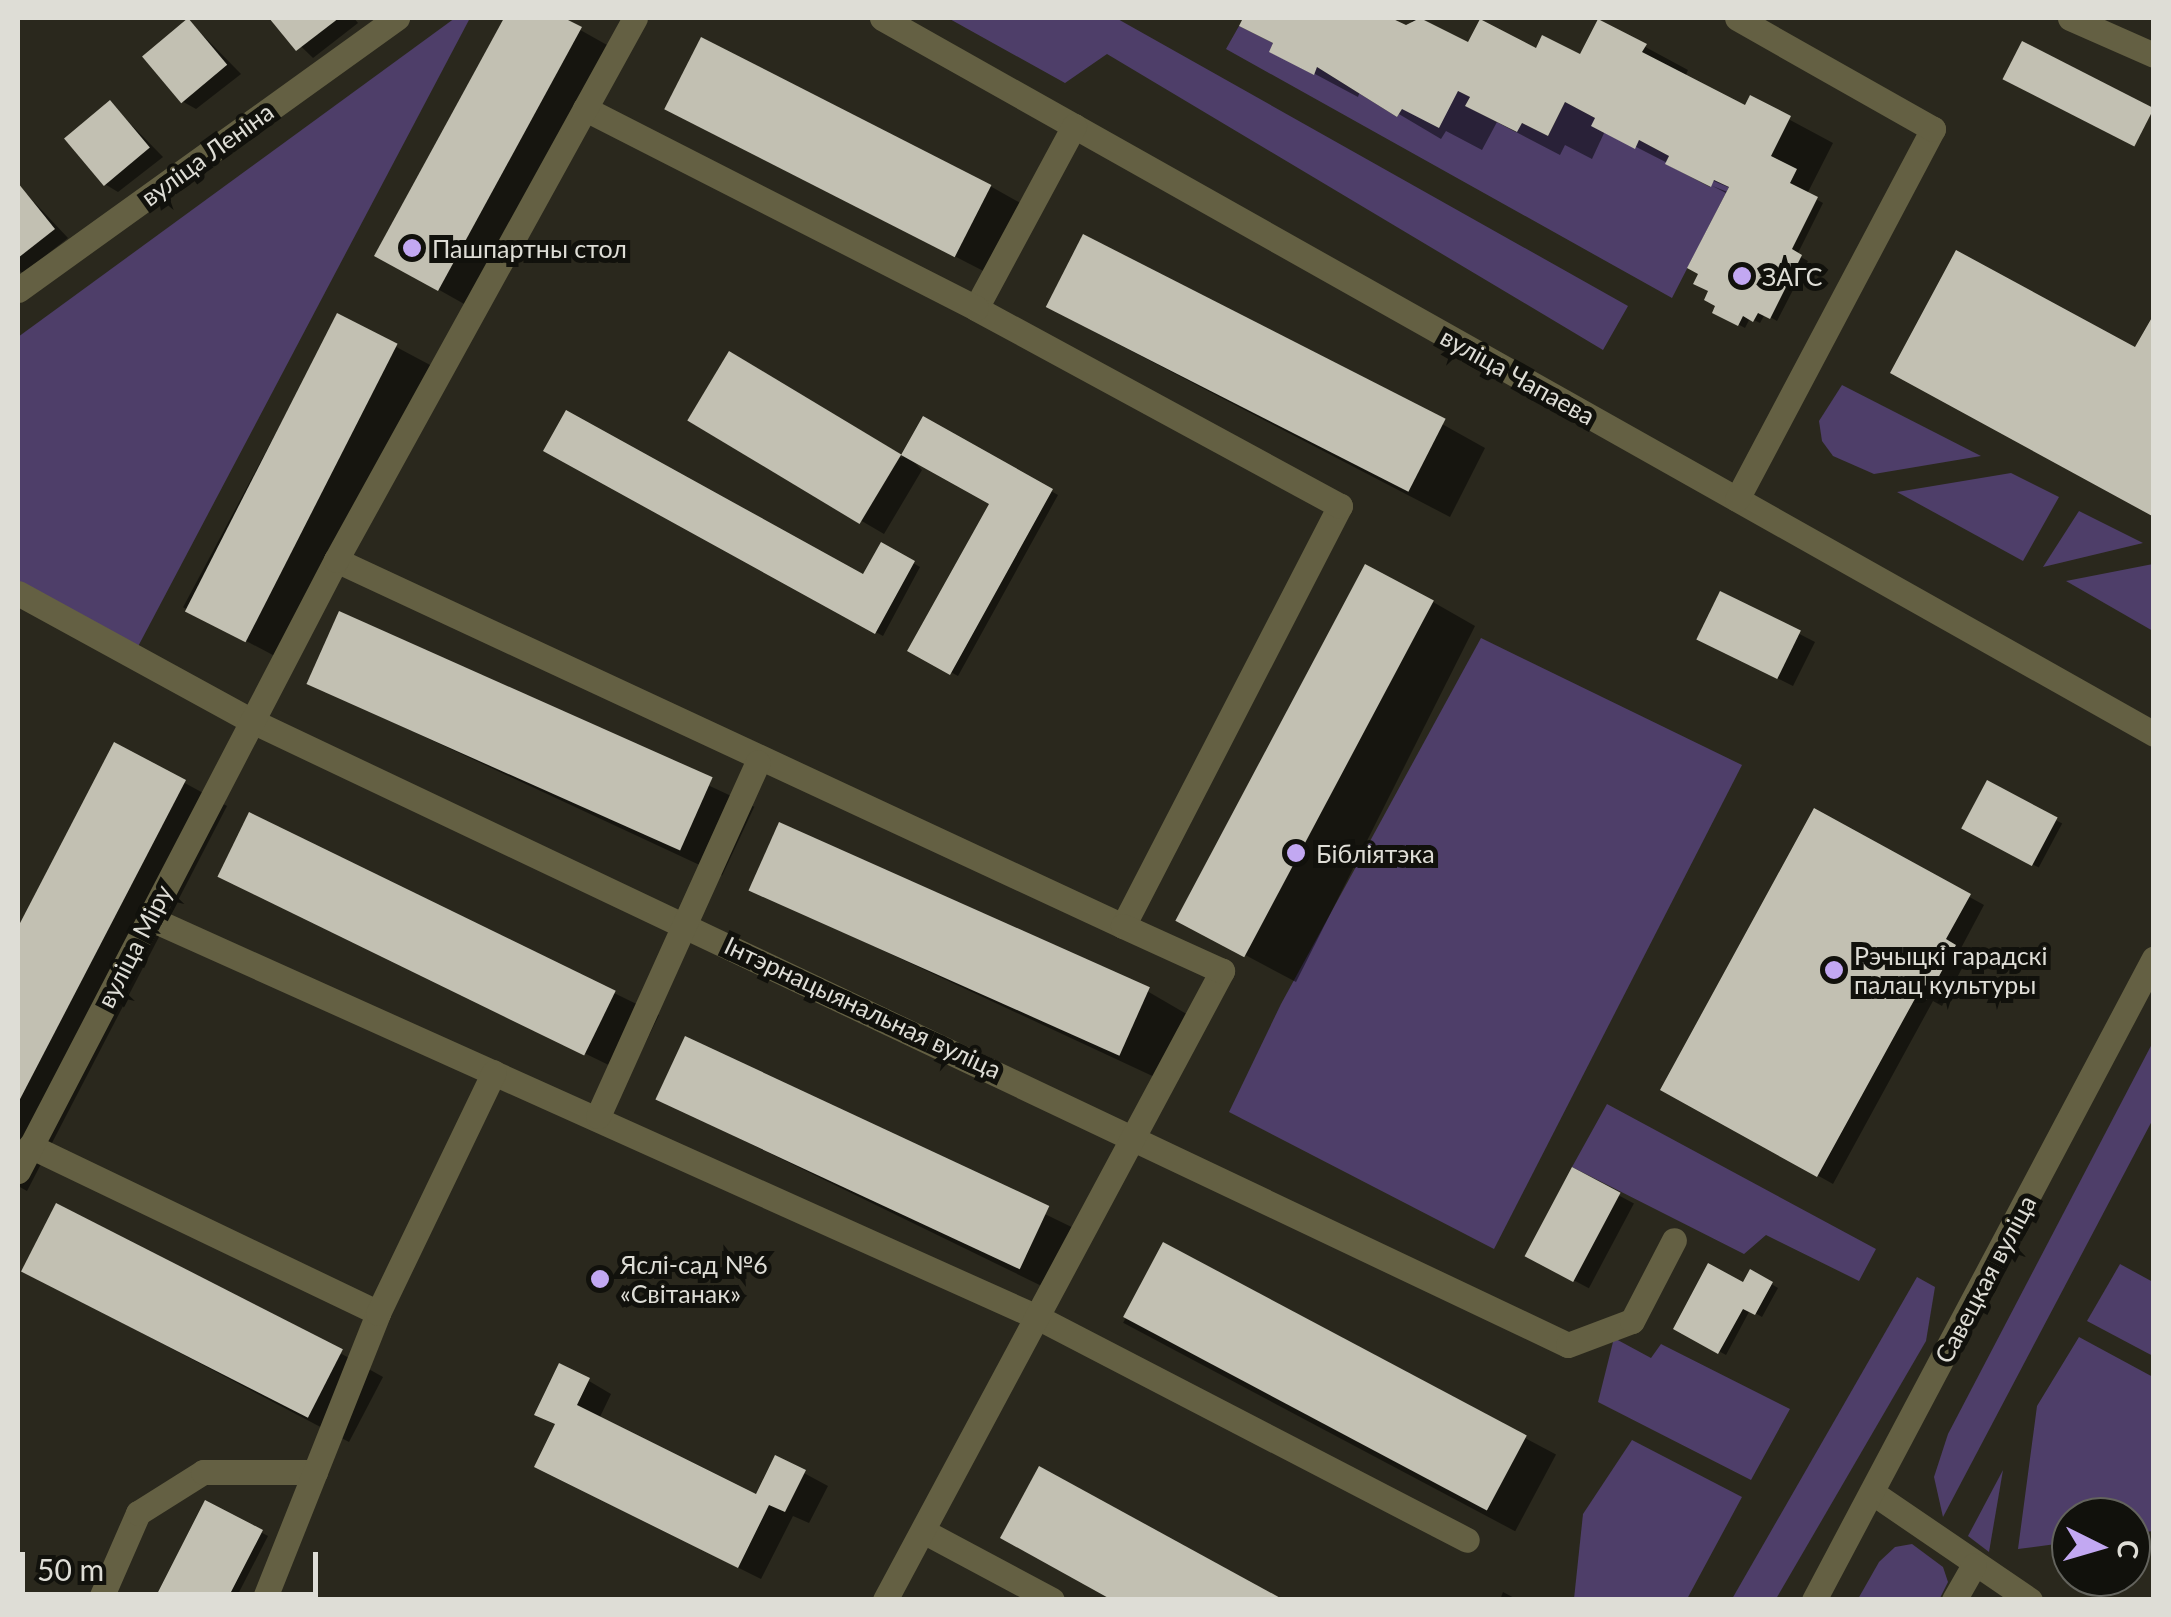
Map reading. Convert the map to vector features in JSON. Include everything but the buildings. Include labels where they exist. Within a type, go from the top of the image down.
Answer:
[{"type":"street","name":"вуліца Леніна","points":[[18,290],[397,18]]},
{"type":"street","name":"вуліца Міру","points":[[18,1171],[336,560],[635,18]]},
{"type":"street","name":"вуліца Чапаева","points":[[882,18],[2154,734]]},
{"type":"street","points":[[1737,18],[1933,129],[1737,500]]},
{"type":"street","points":[[2070,18],[2154,55]]},
{"type":"street","points":[[585,109],[976,308],[1340,506],[1123,926]]},
{"type":"street","points":[[976,308],[1074,126]]},
{"type":"street","points":[[336,560],[758,762],[1222,971],[1139,1136],[886,1600]]},
{"type":"street","name":"Інтэрнацыянальная вуліца","points":[[18,593],[252,721],[1139,1136],[1568,1344],[1632,1322],[1674,1240]]},
{"type":"street","points":[[598,1116],[758,762]]},
{"type":"street","points":[[149,918],[598,1116],[1037,1317],[1467,1540]]},
{"type":"street","name":"Савецкая вуліца","points":[[1814,1600],[2154,958]]},
{"type":"street","points":[[264,1600],[378,1313],[494,1072]]},
{"type":"street","points":[[30,1146],[378,1313]]},
{"type":"street","points":[[100,1600],[138,1513],[203,1472],[315,1472]]},
{"type":"street","points":[[1873,1493],[2030,1600]]},
{"type":"street","points":[[923,1531],[1052,1600]]},
{"type":"street","points":[[1954,1600],[1974,1565]]},
{"type":"shaded area","points":[[455,18],[470,18],[133,656],[18,593],[18,337]]},
{"type":"shaded area","points":[[948,18],[1116,18],[1628,306],[1603,350],[1107,54],[1065,83]]},
{"type":"shaded area","points":[[1239,26],[1273,43],[1270,52],[1313,74],[1317,67],[1397,117],[1402,109],[1458,91],[1470,97],[1466,106],[1516,132],[1522,123],[1548,136],[1565,102],[1595,118],[1592,126],[1634,148],[1639,140],[1669,156],[1666,164],[1710,187],[1714,180],[1729,187],[1672,298],[1226,49]]},
{"type":"shaded area","points":[[1842,385],[1981,456],[1874,474],[1833,456],[1822,441],[1819,421]]},
{"type":"shaded area","points":[[2011,473],[2059,497],[2023,561],[1897,492]]},
{"type":"shaded area","points":[[2079,511],[2143,543],[2043,567]]},
{"type":"shaded area","points":[[2153,564],[2153,631],[2066,581]]},
{"type":"shaded area","points":[[1481,638],[1742,765],[1494,1249],[1229,1112],[1281,1004]]},
{"type":"shaded area","points":[[2153,1042],[2153,1119],[1943,1517],[1934,1477],[1948,1434]]},
{"type":"shaded area","points":[[1607,1104],[1876,1249],[1859,1281],[1766,1235],[1744,1254],[1572,1167]]},
{"type":"shaded area","points":[[2120,1264],[2153,1282],[2153,1356],[2087,1321]]},
{"type":"shaded area","points":[[1917,1277],[1935,1287],[1926,1341],[1776,1599],[1732,1599]]},
{"type":"shaded area","points":[[2079,1337],[2153,1377],[2153,1531],[2151,1497],[2051,1497],[2051,1545],[2018,1549],[2037,1406]]},
{"type":"shaded area","points":[[1614,1338],[1651,1358],[1661,1344],[1790,1409],[1751,1480],[1598,1402]]},
{"type":"shaded area","points":[[1632,1440],[1742,1497],[1687,1599],[1574,1599],[1583,1514]]},
{"type":"shaded area","points":[[2003,1470],[1989,1552],[1968,1536]]},
{"type":"shaded area","points":[[1912,1544],[1943,1567],[1948,1582],[1940,1598],[1858,1599],[1879,1562],[1895,1547]]},
{"type":"place","name":"Пашпартны стол","points":[[412,248]]},
{"type":"place","name":"ЗАГС","points":[[1742,276]]},
{"type":"place","name":"Бібліятэка","points":[[1296,853]]},
{"type":"place","name":"Рэчыцкі гарадскі палац культуры","points":[[1834,970]]},
{"type":"place","name":"Яслі-сад №6 «Світанак»","points":[[600,1279]]}]
